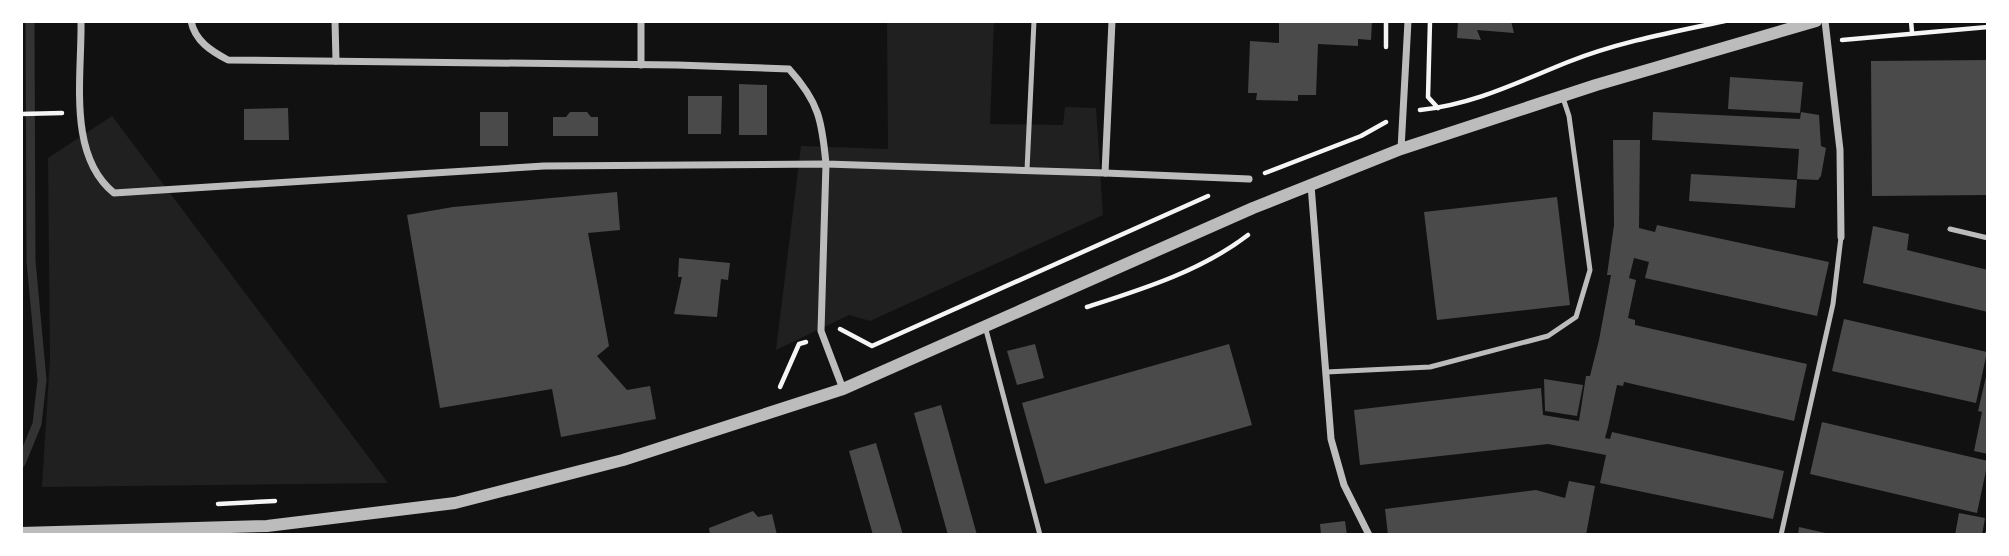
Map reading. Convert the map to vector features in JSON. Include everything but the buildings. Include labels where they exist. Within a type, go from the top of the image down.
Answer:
[{"type":"street","points":[[82,21],[83,136],[99,180],[114,193],[544,166],[826,164],[1249,179]]},
{"type":"street","points":[[191,21],[193,31],[211,51],[228,60],[789,69],[809,91],[822,120],[826,164],[823,335],[843,389]]},
{"type":"street","points":[[335,21],[336,61]]},
{"type":"street","points":[[641,21],[641,65]]},
{"type":"street","points":[[1105,173],[1112,21]]},
{"type":"street","points":[[1401,149],[1408,21]]},
{"type":"street","points":[[21,533],[266,530],[455,503],[623,460],[843,389],[1311,185],[1401,149],[1562,96],[1816,21]]},
{"type":"street","points":[[1825,21],[1840,150],[1841,237]]},
{"type":"street","points":[[1311,185],[1331,439],[1344,485],[1369,535]]},
{"type":"lane","points":[[1027,170],[1034,21]]},
{"type":"lane","points":[[1326,372],[1430,367],[1548,336],[1576,317],[1590,271],[1569,116],[1562,96]]},
{"type":"lane","points":[[1950,229],[1988,238]]},
{"type":"lane","points":[[1781,535],[1833,304],[1841,237]]},
{"type":"lane","points":[[985,326],[1040,535]]},
{"type":"path","points":[[1430,21],[1428,97],[1438,108]]},
{"type":"path","points":[[1249,179],[1361,136],[1404,112],[1438,108],[1523,84],[1569,62],[1604,51],[1651,37],[1725,21]]},
{"type":"path","points":[[1911,21],[1912,32]]},
{"type":"path","points":[[1828,42],[1912,32],[1988,27]]},
{"type":"path","points":[[21,114],[50,113]]},
{"type":"path","points":[[767,392],[780,388],[799,344],[838,328],[872,346],[1213,194]]},
{"type":"path","points":[[1147,287],[1223,253],[1254,230]]},
{"type":"path","points":[[208,504],[285,500]]},
{"type":"shaded area","points":[[887,21],[994,21],[990,124],[1063,125],[1065,107],[1096,108],[1103,215],[870,321],[849,315],[776,350],[801,146],[888,149]]},
{"type":"shaded area","points":[[112,116],[388,483],[42,487],[50,359],[48,158]]},
{"type":"waterway","points":[[21,463],[37,424],[42,380],[31,261],[30,21]]}]
